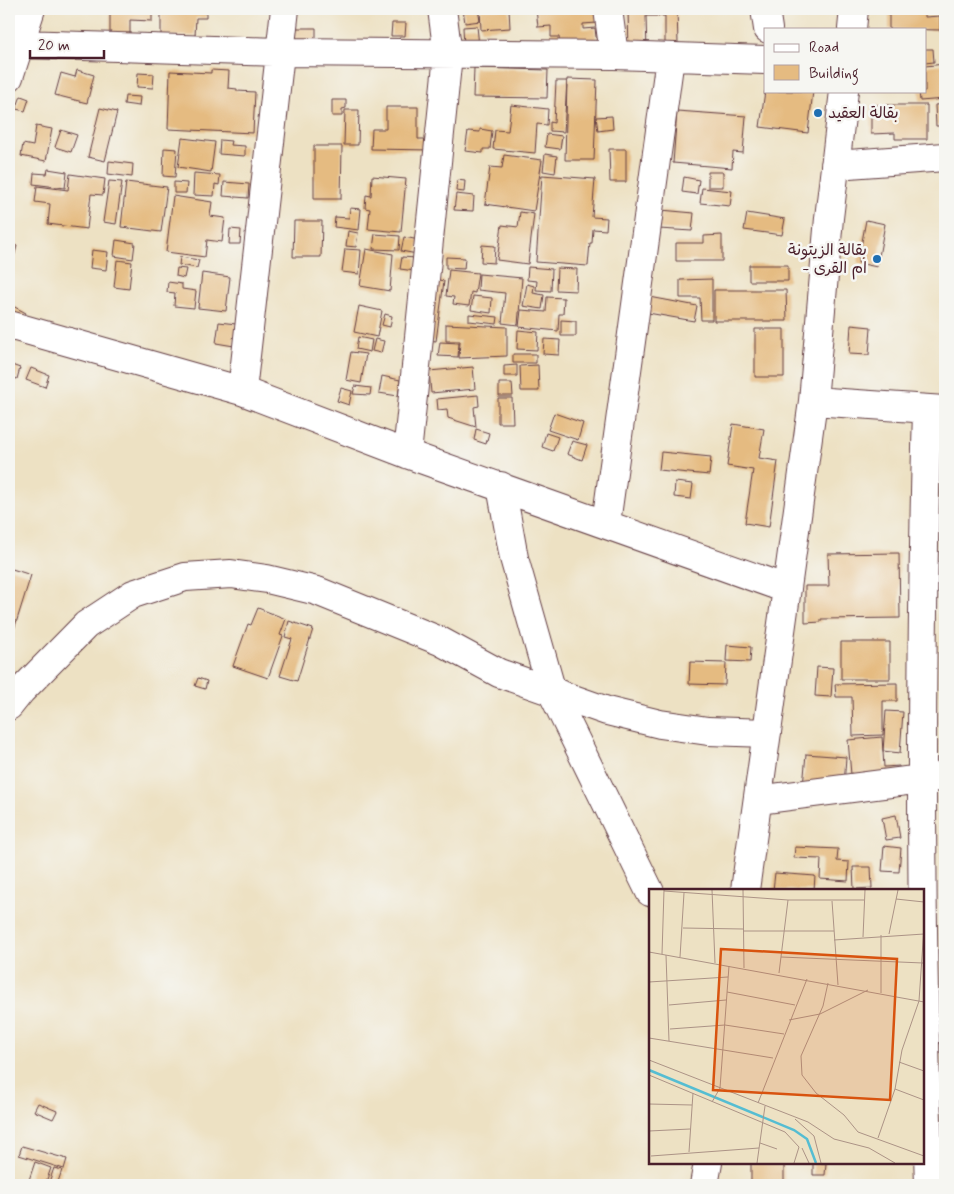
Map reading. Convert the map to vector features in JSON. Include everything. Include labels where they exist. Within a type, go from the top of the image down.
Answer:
[{"type":"street","points":[[9,77],[14,41],[31,9]]},
{"type":"street","points":[[242,391],[285,9]]},
{"type":"street","points":[[407,454],[448,55],[442,9]]},
{"type":"street","points":[[608,9],[614,55]]},
{"type":"street","points":[[766,9],[768,28]]},
{"type":"street","points":[[852,28],[854,9]]},
{"type":"street","points":[[14,41],[281,52],[614,55],[764,60]]},
{"type":"street","points":[[606,523],[670,58]]},
{"type":"street","points":[[745,889],[813,401],[835,165],[844,92]]},
{"type":"street","points":[[835,165],[945,157]]},
{"type":"street","points":[[9,325],[242,391],[407,454],[606,523],[787,589]]},
{"type":"street","points":[[813,401],[936,410],[923,571],[934,778],[929,1185]]},
{"type":"street","points":[[501,486],[514,558],[552,692],[649,890]]},
{"type":"street","points":[[9,706],[21,691],[86,625],[133,594],[185,577],[231,574],[317,591],[440,641],[499,673],[607,711],[660,724],[708,731],[767,733]]},
{"type":"street","points":[[758,800],[934,778]]},
{"type":"street","points":[[704,1185],[708,1164]]},
{"type":"building","points":[[110,9],[152,9],[152,21],[130,20],[130,37],[110,37]]},
{"type":"building","points":[[161,9],[206,9],[206,18],[196,18],[195,36],[161,36]]},
{"type":"building","points":[[463,9],[478,9],[480,21],[465,23]]},
{"type":"building","points":[[480,9],[509,9],[510,28],[481,30]]},
{"type":"building","points":[[536,9],[596,9],[597,23],[583,24],[583,29],[595,28],[597,45],[560,48],[559,37],[551,37],[551,26],[538,27]]},
{"type":"building","points":[[628,9],[677,9],[678,44],[665,45],[665,16],[646,16],[647,52],[629,53]]},
{"type":"building","points":[[889,9],[925,9],[925,17],[940,16],[940,30],[889,28]]},
{"type":"building","points":[[392,23],[406,23],[405,36],[391,36]]},
{"type":"building","points":[[477,26],[479,46],[464,47],[463,27]]},
{"type":"building","points":[[293,28],[316,28],[316,44],[293,44]]},
{"type":"building","points":[[926,49],[933,49],[934,62],[926,63]]},
{"type":"building","points":[[945,64],[945,99],[920,101],[919,92],[926,92],[926,66]]},
{"type":"building","points":[[474,68],[548,70],[547,98],[473,97]]},
{"type":"building","points":[[77,70],[94,75],[87,103],[55,95],[61,73],[75,77]]},
{"type":"building","points":[[211,70],[229,71],[228,88],[237,89],[237,91],[255,92],[253,133],[168,129],[170,71],[211,73]]},
{"type":"building","points":[[138,73],[154,74],[153,88],[137,87]]},
{"type":"building","points":[[567,79],[597,80],[594,160],[565,160]]},
{"type":"building","points":[[556,81],[567,81],[564,132],[550,131],[550,122],[554,123]]},
{"type":"building","points":[[765,92],[813,92],[808,133],[760,127]]},
{"type":"building","points":[[21,96],[29,99],[25,111],[16,109]]},
{"type":"building","points":[[125,96],[140,97],[139,106],[124,104]]},
{"type":"building","points":[[332,100],[346,100],[346,108],[342,109],[342,116],[332,116]]},
{"type":"building","points":[[945,104],[945,126],[936,126],[935,105]]},
{"type":"building","points":[[511,105],[548,109],[547,125],[537,124],[535,153],[493,149],[495,130],[508,131]]},
{"type":"building","points":[[871,105],[927,105],[927,139],[895,139],[895,133],[871,134]]},
{"type":"building","points":[[386,107],[418,107],[418,139],[431,139],[431,150],[371,149],[372,129],[386,129]]},
{"type":"building","points":[[100,108],[117,112],[105,161],[88,157]]},
{"type":"building","points":[[345,110],[359,110],[358,145],[344,145]]},
{"type":"building","points":[[677,111],[746,116],[743,153],[733,152],[732,168],[673,163]]},
{"type":"building","points":[[612,116],[613,129],[598,131],[596,117]]},
{"type":"building","points":[[36,126],[52,129],[46,161],[21,156],[23,144],[33,146]]},
{"type":"building","points":[[480,129],[492,131],[490,149],[483,149],[483,153],[465,151],[468,131],[480,132]]},
{"type":"building","points":[[61,130],[77,135],[71,152],[55,147]]},
{"type":"building","points":[[547,134],[562,136],[560,149],[545,147]]},
{"type":"building","points":[[182,138],[215,142],[211,172],[178,167]]},
{"type":"building","points":[[220,140],[231,141],[230,145],[245,146],[245,156],[219,154]]},
{"type":"building","points":[[314,146],[342,146],[341,199],[314,199]]},
{"type":"building","points":[[164,148],[177,149],[175,177],[163,176]]},
{"type":"building","points":[[609,149],[626,149],[626,182],[610,182]]},
{"type":"building","points":[[545,154],[557,156],[555,173],[543,171]]},
{"type":"building","points":[[504,155],[542,160],[534,211],[485,204],[490,167],[502,168]]},
{"type":"building","points":[[109,161],[133,164],[132,177],[108,174]]},
{"type":"building","points":[[48,169],[67,172],[65,188],[33,184],[34,173],[47,174]]},
{"type":"building","points":[[708,172],[723,172],[723,187],[708,187]]},
{"type":"building","points":[[194,173],[220,175],[219,185],[215,184],[214,196],[193,195]]},
{"type":"building","points":[[70,174],[105,179],[103,195],[91,194],[87,229],[48,224],[50,204],[35,202],[37,186],[68,190]]},
{"type":"building","points":[[542,175],[595,179],[592,217],[607,218],[606,230],[593,229],[588,266],[536,262]]},
{"type":"building","points":[[372,176],[406,179],[401,232],[368,229],[370,209],[365,208],[366,195],[371,196]]},
{"type":"building","points":[[684,177],[699,180],[697,194],[682,192]]},
{"type":"building","points":[[457,180],[465,181],[464,192],[456,191]]},
{"type":"building","points":[[109,181],[122,182],[116,224],[103,222]]},
{"type":"building","points":[[126,182],[167,187],[161,232],[121,227]]},
{"type":"building","points":[[174,182],[187,183],[186,193],[174,193]]},
{"type":"building","points":[[224,182],[249,184],[248,198],[223,196]]},
{"type":"building","points":[[702,188],[732,191],[730,206],[700,203]]},
{"type":"building","points":[[456,194],[474,196],[473,211],[454,210]]},
{"type":"building","points":[[173,196],[212,202],[210,216],[225,218],[222,242],[207,240],[205,257],[166,252]]},
{"type":"building","points":[[350,208],[361,209],[359,230],[334,227],[335,217],[349,218]]},
{"type":"building","points":[[661,210],[694,213],[692,231],[659,229]]},
{"type":"building","points":[[520,212],[534,214],[528,264],[497,260],[502,225],[518,227]]},
{"type":"building","points":[[747,213],[785,219],[782,235],[744,230]]},
{"type":"building","points":[[866,220],[885,224],[877,267],[858,263]]},
{"type":"building","points":[[294,221],[322,221],[321,257],[293,257]]},
{"type":"building","points":[[230,229],[241,230],[240,244],[229,244]]},
{"type":"building","points":[[348,231],[358,233],[356,247],[346,246]]},
{"type":"building","points":[[375,234],[400,236],[399,250],[373,249]]},
{"type":"building","points":[[722,235],[722,261],[676,261],[676,243],[704,243],[704,236]]},
{"type":"building","points":[[404,237],[419,240],[417,254],[401,251]]},
{"type":"building","points":[[116,240],[135,243],[133,259],[114,256]]},
{"type":"building","points":[[9,243],[17,246],[13,261],[9,260]]},
{"type":"building","points":[[482,245],[495,246],[494,263],[481,262]]},
{"type":"building","points":[[345,249],[361,250],[359,274],[342,272]]},
{"type":"building","points":[[366,249],[393,254],[390,291],[360,286]]},
{"type":"building","points":[[92,250],[108,252],[106,270],[90,268]]},
{"type":"building","points":[[180,257],[199,260],[197,268],[179,265]]},
{"type":"building","points":[[402,257],[416,258],[415,271],[400,269]]},
{"type":"building","points":[[446,257],[465,258],[464,269],[446,268]]},
{"type":"building","points":[[117,260],[132,262],[129,289],[114,287]]},
{"type":"building","points":[[749,265],[788,265],[788,281],[749,281]]},
{"type":"building","points":[[528,267],[552,269],[551,291],[536,290],[537,281],[527,280]]},
{"type":"building","points":[[177,268],[186,269],[184,278],[176,276]]},
{"type":"building","points":[[557,268],[577,269],[576,291],[556,290]]},
{"type":"building","points":[[449,270],[478,273],[475,293],[471,292],[469,306],[453,304],[454,297],[446,296]]},
{"type":"building","points":[[202,273],[230,277],[226,311],[198,308]]},
{"type":"building","points":[[479,274],[522,278],[518,325],[502,323],[505,293],[478,290]]},
{"type":"building","points":[[428,278],[444,281],[436,341],[421,339]]},
{"type":"building","points":[[712,279],[712,320],[701,320],[700,298],[680,298],[680,280]]},
{"type":"building","points":[[168,282],[182,284],[182,289],[196,291],[194,308],[174,306],[175,293],[167,292]]},
{"type":"building","points":[[527,284],[534,286],[533,293],[544,295],[542,309],[523,306]]},
{"type":"building","points":[[714,290],[786,290],[787,321],[714,321]]},
{"type":"building","points":[[473,296],[492,298],[491,313],[471,310]]},
{"type":"building","points":[[547,297],[564,298],[563,314],[559,314],[558,331],[519,327],[521,310],[546,312]]},
{"type":"building","points":[[650,297],[697,306],[694,321],[648,313]]},
{"type":"building","points":[[9,304],[26,313],[20,325],[9,320]]},
{"type":"building","points":[[359,306],[382,311],[377,337],[354,332]]},
{"type":"building","points":[[385,314],[392,316],[390,327],[382,325]]},
{"type":"building","points":[[469,314],[498,317],[497,324],[469,321]]},
{"type":"building","points":[[561,320],[576,321],[576,336],[561,336]]},
{"type":"building","points":[[219,322],[236,324],[234,346],[216,343]]},
{"type":"building","points":[[446,324],[507,327],[507,356],[459,358],[460,341],[446,341]]},
{"type":"building","points":[[851,325],[871,327],[869,355],[849,354]]},
{"type":"building","points":[[755,329],[784,329],[784,377],[755,377]]},
{"type":"building","points":[[518,330],[538,332],[537,350],[517,349]]},
{"type":"building","points":[[358,337],[372,340],[370,352],[356,349]]},
{"type":"building","points":[[375,339],[384,341],[381,353],[372,351]]},
{"type":"building","points":[[544,339],[560,340],[559,355],[543,354]]},
{"type":"building","points":[[440,342],[459,343],[458,357],[438,356]]},
{"type":"building","points":[[351,352],[366,354],[361,383],[346,380]]},
{"type":"building","points":[[513,354],[536,354],[536,363],[513,363]]},
{"type":"building","points":[[9,364],[20,368],[17,379],[9,376]]},
{"type":"building","points":[[517,365],[517,376],[504,376],[504,366]]},
{"type":"building","points":[[538,365],[539,391],[521,391],[520,366]]},
{"type":"building","points":[[473,367],[475,389],[431,393],[429,371]]},
{"type":"building","points":[[31,368],[49,375],[45,387],[26,380]]},
{"type":"building","points":[[382,376],[400,380],[398,396],[379,393]]},
{"type":"building","points":[[499,383],[512,383],[513,396],[499,396]]},
{"type":"building","points":[[355,386],[371,388],[370,395],[353,394]]},
{"type":"building","points":[[341,388],[352,391],[349,405],[337,401]]},
{"type":"building","points":[[478,395],[479,406],[474,407],[476,427],[448,418],[447,409],[438,410],[437,399]]},
{"type":"building","points":[[498,398],[512,398],[513,423],[498,423]]},
{"type":"building","points":[[554,413],[583,423],[578,440],[548,430]]},
{"type":"building","points":[[733,424],[764,429],[759,458],[778,461],[769,527],[745,523],[753,470],[727,466]]},
{"type":"building","points":[[476,429],[489,433],[486,444],[474,440]]},
{"type":"building","points":[[546,433],[558,437],[553,451],[542,447]]},
{"type":"building","points":[[572,441],[587,445],[582,460],[567,454]]},
{"type":"building","points":[[661,452],[711,457],[709,475],[659,470]]},
{"type":"building","points":[[675,482],[693,484],[691,499],[674,497]]},
{"type":"building","points":[[899,553],[900,618],[821,619],[821,622],[805,623],[805,586],[829,586],[828,554]]},
{"type":"building","points":[[9,568],[31,575],[12,636],[9,634]]},
{"type":"building","points":[[258,608],[286,619],[280,635],[283,636],[268,678],[233,666],[248,624],[251,625]]},
{"type":"building","points":[[289,621],[313,629],[297,681],[280,676],[292,639],[285,637]]},
{"type":"building","points":[[841,642],[890,642],[890,679],[841,679]]},
{"type":"building","points":[[727,645],[751,647],[750,662],[726,661]]},
{"type":"building","points":[[690,662],[726,663],[725,685],[689,684]]},
{"type":"building","points":[[817,667],[833,668],[831,697],[815,696]]},
{"type":"building","points":[[198,678],[207,681],[205,689],[195,686]]},
{"type":"building","points":[[897,683],[897,701],[883,701],[883,735],[853,736],[852,697],[836,697],[835,684]]},
{"type":"building","points":[[886,711],[903,712],[900,753],[883,751]]},
{"type":"building","points":[[882,737],[884,767],[899,766],[901,781],[852,786],[848,740]]},
{"type":"building","points":[[806,754],[846,757],[843,800],[802,797]]},
{"type":"building","points":[[896,815],[900,838],[886,840],[882,818]]},
{"type":"building","points":[[884,846],[901,848],[899,872],[882,871]]},
{"type":"building","points":[[795,847],[838,849],[837,861],[849,862],[848,881],[820,879],[821,859],[794,858]]},
{"type":"building","points":[[853,867],[871,867],[872,888],[854,889]]},
{"type":"building","points":[[775,873],[815,876],[814,889],[773,889]]},
{"type":"building","points":[[38,1103],[57,1111],[53,1119],[34,1111]]},
{"type":"building","points":[[945,1128],[945,1155],[935,1156],[933,1129]]},
{"type":"building","points":[[22,1146],[67,1159],[64,1169],[19,1155]]},
{"type":"building","points":[[35,1162],[51,1168],[45,1185],[29,1180]]},
{"type":"building","points":[[751,1164],[784,1164],[784,1185],[751,1185]]},
{"type":"building","points":[[813,1164],[826,1164],[825,1175],[813,1175]]},
{"type":"building","points":[[54,1168],[62,1170],[57,1185],[48,1185]]},
{"type":"place","name":"بقالة العقيد","points":[[818,113]]},
{"type":"place","name":"بقالة الزيتونة - ام القرى","points":[[877,259]]}]
